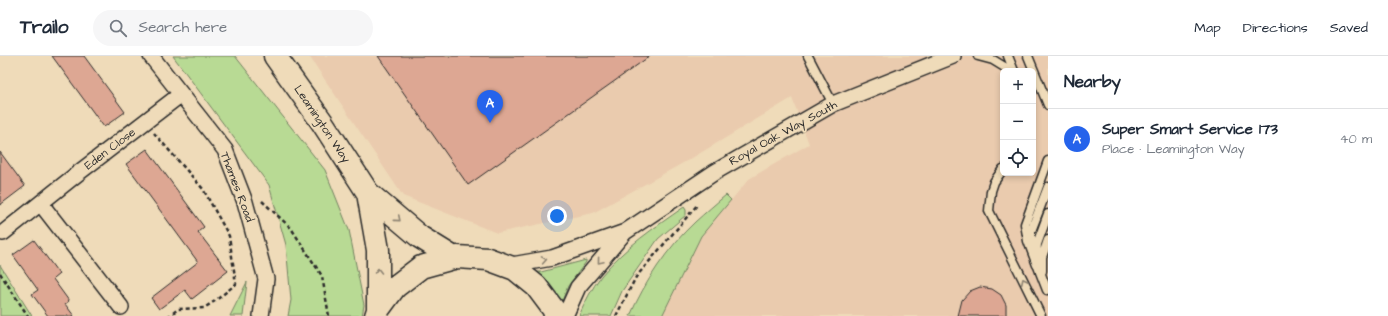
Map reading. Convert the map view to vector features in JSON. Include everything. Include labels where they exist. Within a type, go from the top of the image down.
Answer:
[{"type":"highway","name":"Leamington Way","points":[[275,56],[322,122],[368,193],[420,238],[454,258]]},
{"type":"highway","name":"Leamington Way","points":[[368,193],[378,250],[377,313]]},
{"type":"highway","points":[[377,313],[395,287],[421,267],[454,258],[488,259],[515,269],[536,286],[554,310],[555,316]]},
{"type":"street","name":"Thames Road","points":[[151,56],[180,95],[225,150],[245,202],[266,279],[261,316]]},
{"type":"street","name":"Royal Oak Way South","points":[[506,266],[552,258],[625,232],[715,172],[833,104],[952,56]]},
{"type":"street","name":"Eden Close","points":[[3,234],[77,174],[180,95]]},
{"type":"street","points":[[41,204],[121,307]]},
{"type":"street","name":"Royal Oak Way South","points":[[565,316],[578,287],[625,232]]},
{"type":"lane","points":[[808,56],[833,104]]},
{"type":"lane","points":[[978,56],[993,60],[1007,68]]},
{"type":"lane","points":[[1008,56],[1011,68]]},
{"type":"lane","points":[[1028,56],[1048,105]]},
{"type":"lane","points":[[1040,86],[1048,96]]},
{"type":"lane","points":[[1048,161],[1026,224],[1028,241],[1048,291]]},
{"type":"lane","points":[[1000,173],[994,182],[991,191],[989,211],[1041,316]]},
{"type":"lane","points":[[1037,265],[1033,253],[1031,236],[1048,187]]},
{"type":"lane","points":[[1042,277],[1038,266],[1036,249],[1048,214]]},
{"type":"lane","points":[[1048,240],[1041,262],[1041,268],[1048,291]]},
{"type":"lane","points":[[1048,266],[1046,280],[1048,291]]},
{"type":"path","points":[[145,122],[203,189],[229,236],[236,284],[204,308],[178,309],[169,316]]},
{"type":"path","points":[[616,316],[636,276],[702,200]]},
{"type":"path","points":[[245,202],[262,201],[291,228],[322,276],[329,316]]},
{"type":"path","points":[[0,273],[28,316]]},
{"type":"shaded area","points":[[309,56],[1048,56],[1048,316],[662,316],[701,236],[749,179],[809,144],[792,98],[692,158],[593,213],[497,233],[403,196]]},
{"type":"green space","points":[[173,56],[235,56],[325,170],[349,230],[364,305],[362,316],[288,316],[291,300],[286,245],[269,185]]},
{"type":"green space","points":[[726,195],[731,200],[701,236],[662,316],[630,316],[642,291],[666,254],[695,222]]},
{"type":"green space","points":[[684,207],[686,210],[686,215],[658,239],[622,291],[611,316],[579,316],[595,285],[610,266],[640,238]]},
{"type":"green space","points":[[586,260],[568,286],[560,306],[534,272],[541,272]]},
{"type":"green space","points":[[0,265],[32,316],[0,316]]},
{"type":"green space","points":[[247,282],[243,316],[230,316]]},
{"type":"building","points":[[52,56],[84,56],[125,112],[104,127]]},
{"type":"building","points":[[378,56],[650,56],[468,185]]},
{"type":"building","points":[[147,149],[204,227],[198,232],[228,271],[192,299],[185,290],[159,309],[151,298],[198,262],[126,164]]},
{"type":"building","points":[[0,152],[25,186],[0,205]]},
{"type":"building","points":[[34,240],[59,274],[53,279],[69,301],[65,304],[74,316],[48,316],[32,294],[38,290],[13,255]]},
{"type":"building","points":[[980,287],[992,289],[1001,295],[1006,305],[1006,316],[958,316],[962,300],[970,291]]},
{"type":"place","name":"Super Smart Service 173","points":[[490,123]]}]
